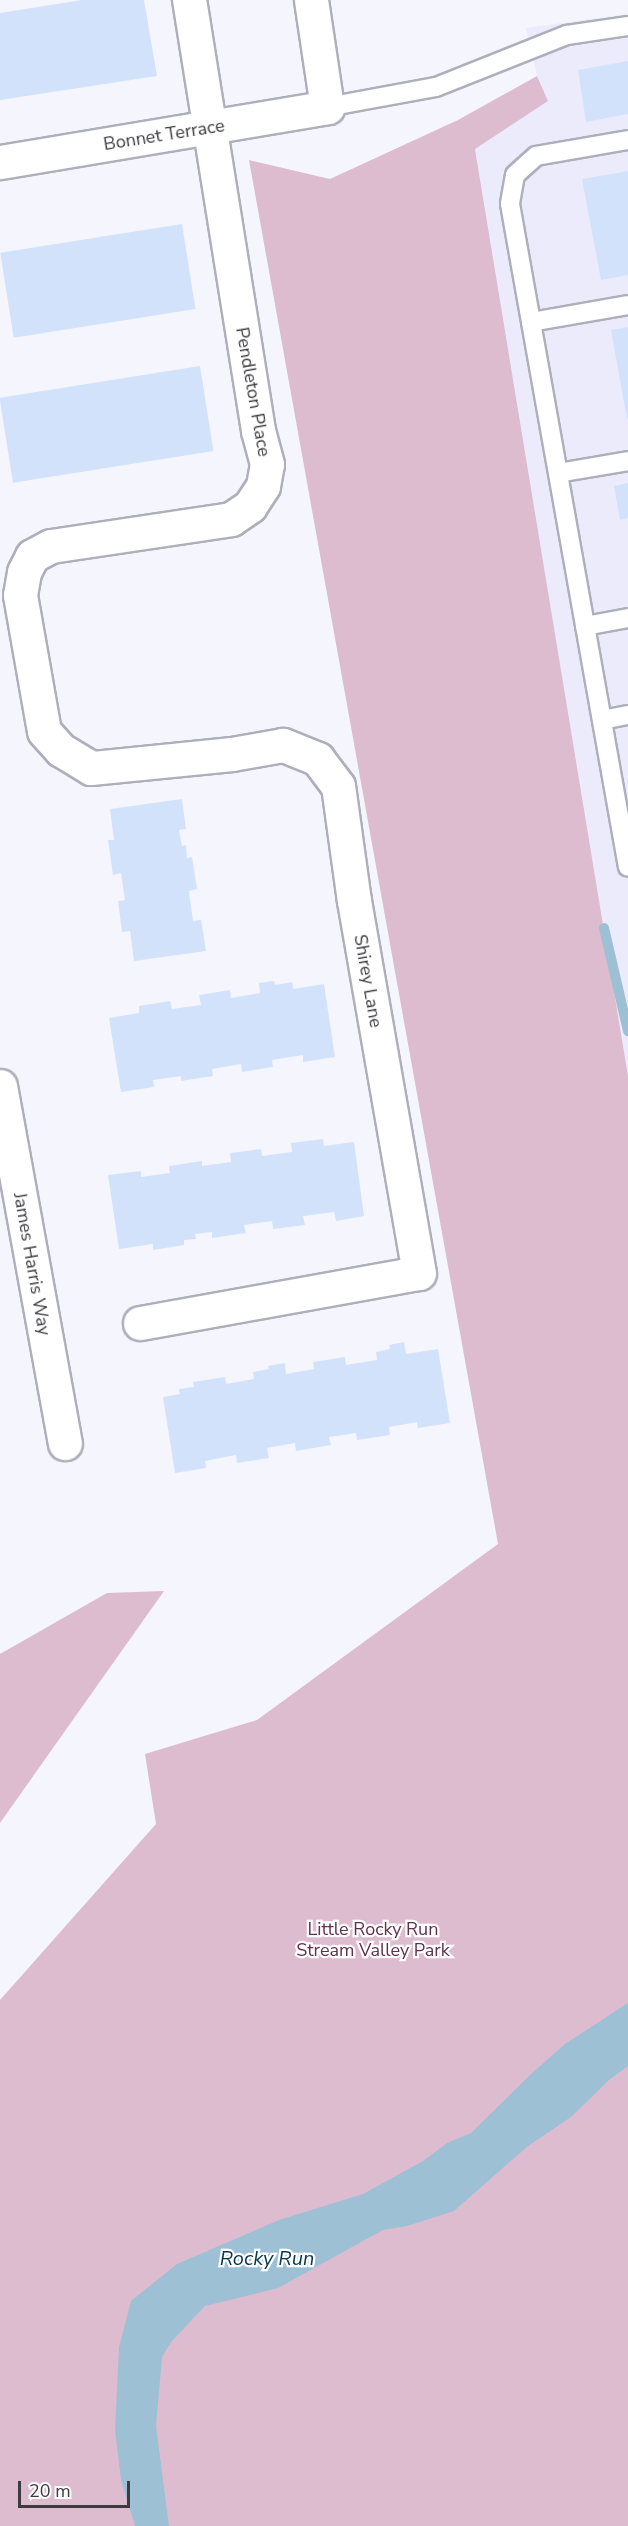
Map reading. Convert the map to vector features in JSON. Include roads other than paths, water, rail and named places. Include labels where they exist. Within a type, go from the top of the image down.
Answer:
[{"type":"street","name":"Pendleton Place","points":[[34,675],[20,595],[24,572],[32,556],[51,546],[231,519],[250,506],[263,486],[267,464],[258,430],[189,0]]},
{"type":"street","points":[[311,0],[327,107]]},
{"type":"street","name":"Bonnet Terrace","points":[[0,162],[327,107]]},
{"type":"street","name":"Shirey Lane","points":[[34,675],[44,731],[61,750],[91,768],[232,754],[283,745],[318,759],[338,786],[354,901],[419,1273],[140,1323]]},
{"type":"street","name":"James Harris Way","points":[[0,1086],[64,1443]]},
{"type":"lane","points":[[327,107],[436,87],[567,35],[628,26]]},
{"type":"lane","points":[[628,140],[536,156],[515,175],[510,204],[628,867]]},
{"type":"lane","points":[[531,322],[628,305]]},
{"type":"lane","points":[[558,473],[628,461]]},
{"type":"lane","points":[[585,626],[628,618]]},
{"type":"lane","points":[[602,720],[628,715]]},
{"type":"water","name":"Rocky Run","points":[[628,2003],[628,2066],[609,2080],[571,2117],[528,2146],[454,2211],[407,2226],[383,2230],[278,2288],[205,2306],[171,2342],[162,2357],[156,2426],[169,2526],[135,2526],[121,2480],[115,2430],[119,2347],[131,2301],[177,2264],[279,2220],[363,2194],[423,2161],[447,2143],[471,2133],[565,2044]]},
{"type":"waterway","points":[[604,928],[628,1031]]},
{"type":"park label","name":"Little Rocky Run Stream Valley Park","points":[[373,1940]]}]
